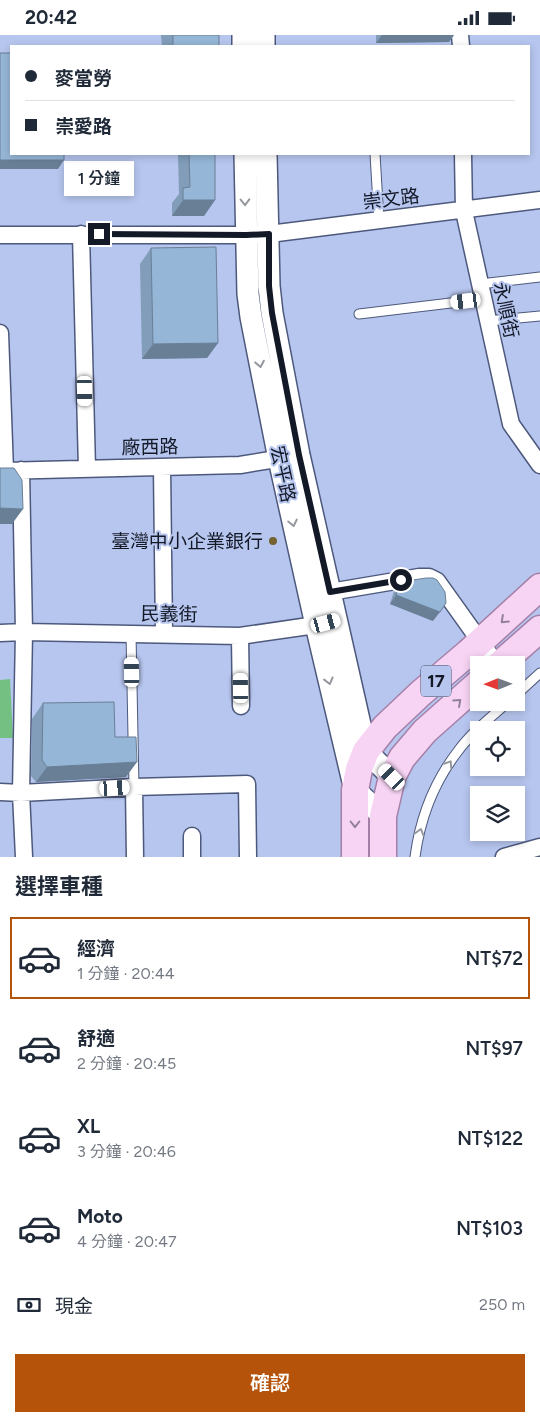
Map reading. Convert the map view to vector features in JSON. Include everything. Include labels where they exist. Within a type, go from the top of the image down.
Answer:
[{"type":"main road","name":"17","points":[[355,857],[355,790],[366,751],[385,727],[421,693],[540,587]]},
{"type":"main road","points":[[508,656],[540,629]]},
{"type":"main road","name":"17","points":[[383,857],[383,816],[392,777],[402,758],[425,731],[470,691]]},
{"type":"street","name":"宏平路","points":[[245,155],[248,294],[251,317],[289,457],[330,592],[326,623],[366,751]]},
{"type":"street","name":"宏平路","points":[[266,155],[269,286],[289,457],[326,623],[355,790]]},
{"type":"street","name":"永順街","points":[[463,155],[464,211],[511,424],[540,465]]},
{"type":"street","name":"崇文路","points":[[0,235],[269,234],[540,200]]},
{"type":"street","points":[[81,234],[87,469]]},
{"type":"street","points":[[0,333],[2,471]]},
{"type":"street","name":"廠西路","points":[[2,471],[240,465],[289,457]]},
{"type":"street","points":[[162,467],[164,634]]},
{"type":"street","points":[[21,470],[24,632],[21,793],[24,857]]},
{"type":"street","points":[[330,592],[429,577],[437,581],[491,656]]},
{"type":"street","name":"民義街","points":[[0,633],[240,636],[326,623]]},
{"type":"street","points":[[240,636],[241,706]]},
{"type":"street","points":[[366,751],[392,777]]},
{"type":"street","points":[[0,791],[21,793],[247,783],[248,857]]},
{"type":"street","points":[[134,787],[135,857]]},
{"type":"street","points":[[355,790],[383,816]]},
{"type":"street","points":[[192,836],[192,857]]},
{"type":"street","points":[[504,857],[540,847]]},
{"type":"lane","points":[[375,155],[379,221]]},
{"type":"lane","points":[[359,314],[482,291],[540,277]]},
{"type":"lane","points":[[488,321],[540,316]]},
{"type":"lane","points":[[131,634],[134,787]]},
{"type":"lane","points":[[525,687],[540,673]]},
{"type":"lane","points":[[415,857],[417,840],[426,807],[441,777],[458,750],[498,711]]},
{"type":"green space","points":[[10,679],[13,738],[0,738],[0,680]]},
{"type":"building","points":[[173,35],[219,35],[219,45],[173,45]]},
{"type":"building","points":[[0,53],[10,53],[10,155],[64,155],[64,160],[0,160]]},
{"type":"building","points":[[189,155],[215,155],[215,200],[183,200],[183,188],[190,187]]},
{"type":"building","points":[[216,247],[218,343],[153,344],[151,248]]},
{"type":"building","points":[[0,468],[14,468],[22,480],[23,509],[0,508]]},
{"type":"building","points":[[426,578],[437,580],[445,592],[446,603],[440,612],[396,595],[400,582]]},
{"type":"building","points":[[114,702],[115,737],[136,737],[137,762],[47,767],[42,760],[43,703]]},
{"type":"place","name":"臺灣中小企業銀行","points":[[273,541]]},
{"type":"route","points":[[99,234],[269,234],[269,286],[272,313],[299,455],[330,592],[401,580]]}]
